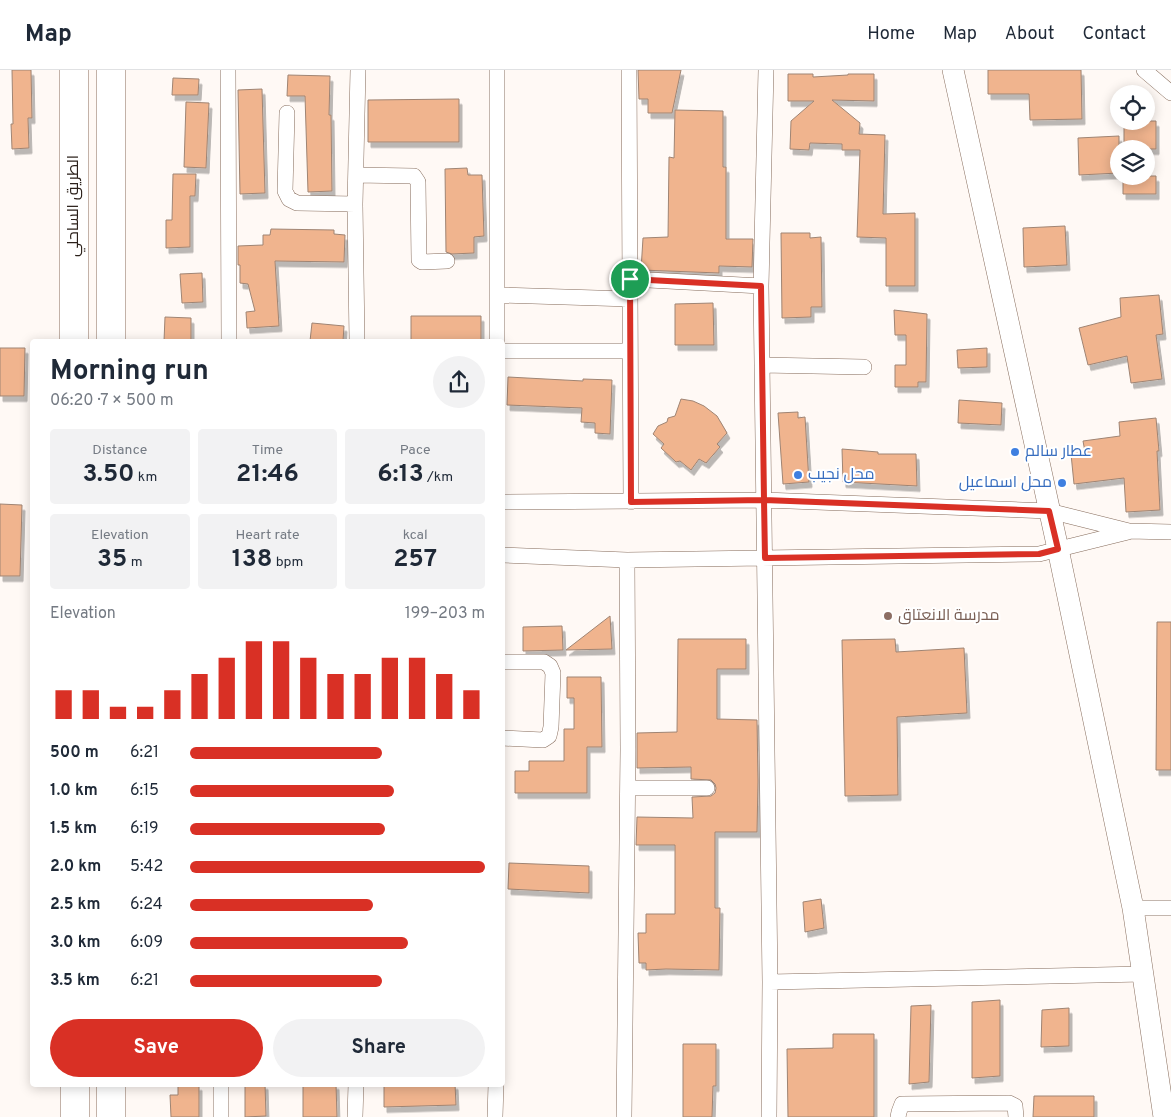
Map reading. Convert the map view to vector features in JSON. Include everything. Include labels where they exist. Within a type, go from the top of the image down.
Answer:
[{"type":"highway","name":"الطريق الساحلي","points":[[74,70],[74,339]]},
{"type":"highway","points":[[111,70],[111,339]]},
{"type":"highway","points":[[75,1087],[75,1117]]},
{"type":"highway","points":[[111,1087],[111,1117]]},
{"type":"street","points":[[228,70],[229,339]]},
{"type":"street","points":[[357,339],[355,204],[358,70]]},
{"type":"street","points":[[497,70],[497,339]]},
{"type":"street","points":[[629,70],[631,502]]},
{"type":"street","points":[[766,70],[761,286],[770,982],[769,1117]]},
{"type":"street","points":[[953,70],[1058,549],[1133,908],[1164,1117]]},
{"type":"street","points":[[1144,70],[1171,93]]},
{"type":"street","points":[[287,113],[285,191],[289,199],[297,203],[355,204]]},
{"type":"street","points":[[356,174],[414,176],[418,182],[419,260],[422,262],[447,261]]},
{"type":"street","points":[[630,279],[761,286]]},
{"type":"street","points":[[497,295],[630,299]]},
{"type":"street","points":[[505,351],[630,351]]},
{"type":"street","points":[[762,365],[864,367]]},
{"type":"street","points":[[505,502],[764,500],[1049,511],[1129,531],[1171,532]]},
{"type":"street","points":[[505,555],[627,560],[1039,554],[1129,531]]},
{"type":"street","points":[[624,1117],[628,788],[627,560]]},
{"type":"street","points":[[505,662],[544,662],[550,666],[552,673],[551,726],[549,736],[543,740],[505,738]]},
{"type":"street","points":[[628,788],[707,788]]},
{"type":"street","points":[[1133,908],[1171,908]]},
{"type":"street","points":[[770,982],[1143,974]]},
{"type":"street","points":[[221,1087],[221,1117]]},
{"type":"street","points":[[356,1087],[356,1117]]},
{"type":"street","points":[[496,1087],[496,1117]]},
{"type":"street","points":[[898,1117],[902,1104],[1009,1102],[1014,1106],[1016,1117]]},
{"type":"building","points":[[12,70],[31,70],[32,118],[28,118],[29,148],[12,149]]},
{"type":"building","points":[[638,70],[681,70],[672,113],[648,113],[648,99],[639,99]]},
{"type":"building","points":[[988,70],[1081,70],[1082,119],[1030,120],[1029,94],[988,94]]},
{"type":"building","points":[[788,74],[813,74],[813,77],[874,74],[874,101],[832,100],[860,123],[859,134],[885,135],[883,214],[915,213],[915,286],[886,286],[886,238],[857,237],[860,150],[842,150],[842,144],[810,143],[809,150],[790,149],[791,121],[814,101],[788,101]]},
{"type":"building","points":[[288,75],[330,76],[329,115],[331,115],[332,191],[308,192],[305,96],[287,96]]},
{"type":"building","points":[[173,78],[199,79],[198,95],[172,95]]},
{"type":"building","points":[[262,89],[265,193],[240,194],[238,90]]},
{"type":"building","points":[[459,99],[459,142],[368,142],[368,100]]},
{"type":"building","points":[[186,102],[209,103],[206,168],[184,167]]},
{"type":"building","points":[[675,110],[723,111],[723,167],[726,167],[726,239],[753,239],[752,267],[719,266],[719,273],[641,270],[643,238],[668,237],[669,157],[674,158]]},
{"type":"building","points":[[1156,121],[1156,149],[1155,140],[1124,140],[1124,130],[1155,130]]},
{"type":"building","points":[[1119,136],[1119,140],[1110,140],[1110,173],[1079,175],[1078,138]]},
{"type":"building","points":[[467,168],[468,175],[482,175],[484,236],[474,237],[474,253],[452,254],[446,252],[445,169]]},
{"type":"building","points":[[173,174],[196,174],[195,196],[190,196],[190,247],[166,248],[166,220],[172,220]]},
{"type":"building","points":[[1156,176],[1156,194],[1123,194],[1123,185],[1155,185]]},
{"type":"building","points":[[1065,226],[1067,265],[1024,267],[1023,228]]},
{"type":"building","points":[[271,229],[334,230],[334,234],[345,235],[344,262],[275,261],[279,326],[247,328],[246,312],[255,311],[248,284],[240,283],[238,246],[263,245],[263,235],[270,235]]},
{"type":"building","points":[[781,233],[810,233],[810,238],[821,237],[822,307],[811,307],[811,317],[782,318]]},
{"type":"building","points":[[202,273],[203,302],[182,303],[180,274]]},
{"type":"building","points":[[1159,295],[1163,334],[1156,335],[1162,379],[1131,383],[1127,356],[1088,365],[1079,328],[1121,317],[1120,298]]},
{"type":"building","points":[[713,303],[714,345],[675,345],[675,304]]},
{"type":"building","points":[[894,310],[927,314],[926,382],[918,382],[918,387],[895,387],[895,365],[906,365],[906,335],[895,335]]},
{"type":"building","points":[[411,316],[481,316],[481,339],[411,339]]},
{"type":"building","points":[[165,317],[191,318],[191,339],[164,339]]},
{"type":"building","points":[[312,323],[344,326],[343,339],[310,339]]},
{"type":"building","points":[[0,348],[25,348],[24,396],[0,396]]},
{"type":"building","points":[[987,348],[987,367],[958,368],[957,350]]},
{"type":"building","points":[[508,377],[583,381],[583,379],[612,380],[610,434],[595,433],[595,423],[581,422],[582,408],[507,405]]},
{"type":"building","points":[[681,399],[693,401],[704,406],[717,416],[727,433],[717,444],[720,447],[706,463],[699,459],[691,470],[680,461],[676,462],[661,448],[664,444],[653,434],[658,426],[667,422],[668,418],[675,416]]},
{"type":"building","points":[[959,400],[1002,403],[1001,425],[958,423]]},
{"type":"building","points":[[798,412],[798,418],[805,417],[809,482],[783,484],[778,413]]},
{"type":"building","points":[[1156,418],[1159,451],[1157,451],[1160,510],[1126,512],[1124,478],[1074,484],[1071,454],[1085,452],[1083,441],[1120,436],[1119,422]]},
{"type":"building","points":[[842,449],[878,452],[878,454],[916,454],[917,486],[843,482]]},
{"type":"building","points":[[0,504],[22,505],[20,576],[0,576]]},
{"type":"building","points":[[610,616],[612,649],[566,650]]},
{"type":"building","points":[[1157,622],[1171,622],[1171,770],[1156,770]]},
{"type":"building","points":[[562,626],[563,650],[523,651],[523,627]]},
{"type":"building","points":[[678,639],[746,639],[746,669],[717,669],[717,719],[757,720],[757,832],[715,832],[715,908],[720,908],[719,970],[646,970],[646,963],[639,963],[638,933],[646,933],[646,914],[675,914],[675,845],[636,845],[637,817],[693,818],[692,797],[711,796],[715,793],[716,788],[711,780],[691,779],[691,767],[637,768],[637,733],[677,732]]},
{"type":"building","points":[[895,639],[896,652],[964,648],[967,713],[897,717],[898,795],[845,796],[842,640]]},
{"type":"building","points":[[567,677],[601,677],[602,747],[587,747],[587,793],[515,793],[515,771],[529,771],[529,761],[564,761],[564,729],[574,729],[574,698],[567,698]]},
{"type":"building","points":[[509,863],[589,866],[589,893],[508,889]]},
{"type":"building","points":[[821,899],[824,928],[805,932],[803,902]]},
{"type":"building","points":[[1000,1000],[1000,1076],[972,1078],[972,1002]]},
{"type":"building","points":[[931,1005],[929,1082],[909,1084],[911,1006]]},
{"type":"building","points":[[1069,1008],[1069,1046],[1041,1047],[1042,1010]]},
{"type":"building","points":[[833,1034],[874,1034],[874,1117],[788,1117],[787,1049],[833,1048]]},
{"type":"building","points":[[683,1044],[716,1044],[716,1086],[713,1086],[712,1117],[683,1117]]},
{"type":"building","points":[[178,1087],[199,1087],[199,1117],[171,1117],[170,1095],[178,1095]]},
{"type":"building","points":[[245,1087],[265,1087],[266,1116],[245,1117]]},
{"type":"building","points":[[303,1087],[336,1087],[337,1117],[303,1117]]},
{"type":"building","points":[[384,1087],[455,1087],[456,1105],[384,1107]]},
{"type":"building","points":[[1034,1096],[1094,1096],[1094,1117],[1033,1117]]},
{"type":"place","name":"عطار سالم","points":[[1015,452]]},
{"type":"place","name":"محل نجيب","points":[[798,475]]},
{"type":"place","name":"محل اسماعيل","points":[[1062,483]]},
{"type":"place","name":"مدرسة الانعتاق","points":[[888,616]]},
{"type":"route","points":[[630,279],[631,502],[764,500],[765,558],[1039,554],[1058,549],[1049,511],[764,500],[761,286],[630,279]]}]
